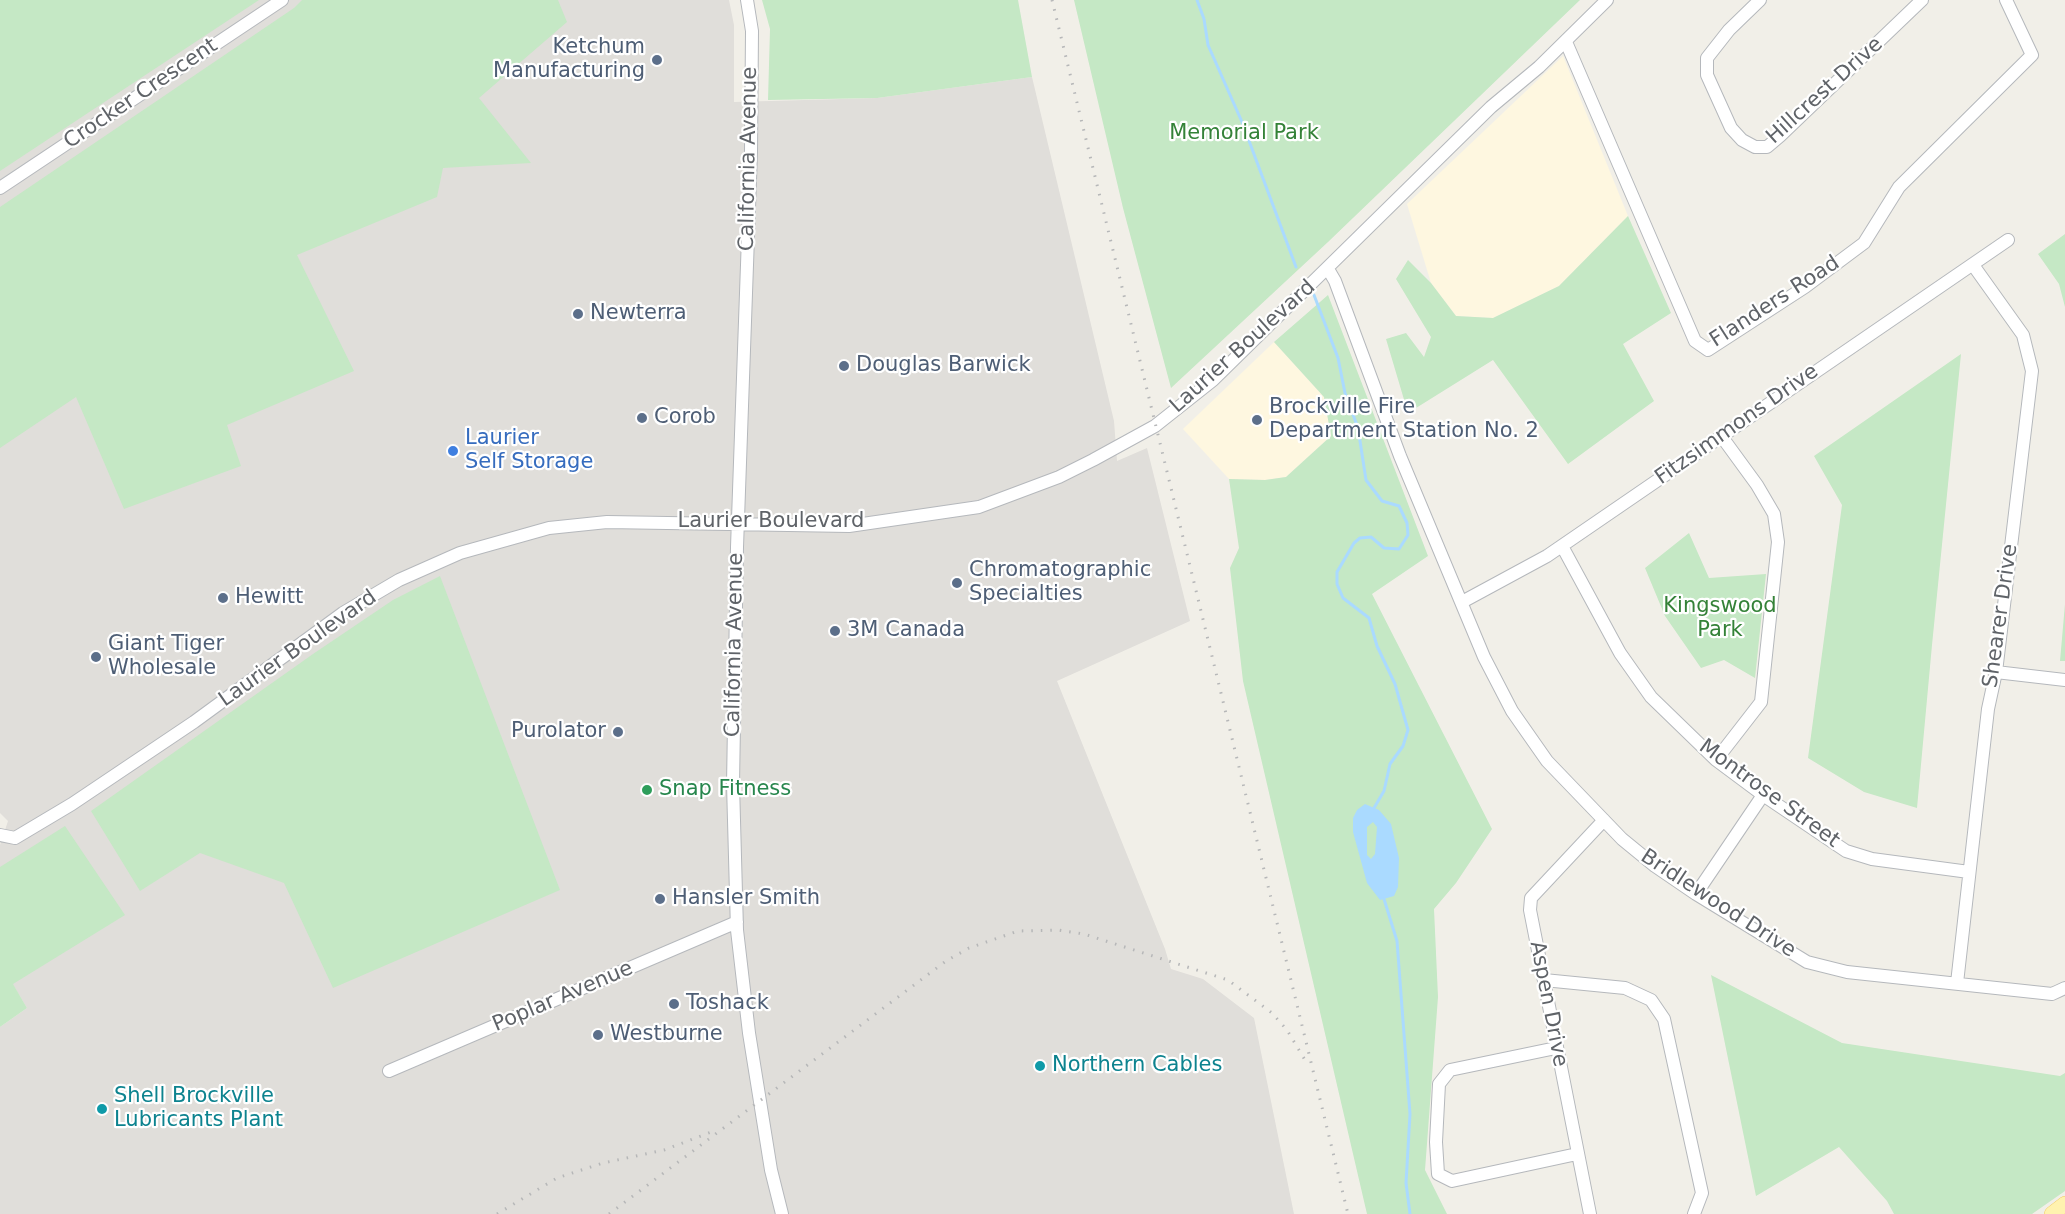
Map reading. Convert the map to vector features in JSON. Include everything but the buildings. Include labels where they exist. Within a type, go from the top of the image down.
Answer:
[{"type":"main road","points":[[2052,1214],[2065,1204]]},
{"type":"street","name":"Crocker Crescent","points":[[0,188],[282,0]]},
{"type":"street","name":"California Avenue","points":[[747,0],[752,31],[751,152],[738,523],[732,784],[737,922],[749,1033],[771,1170],[782,1214]]},
{"type":"street","name":"Laurier Boulevard","points":[[0,836],[15,838],[72,804],[194,722],[343,613],[399,580],[460,553],[570,524],[607,522],[849,526],[979,507],[1059,477],[1155,426],[1213,380],[1491,107],[1566,42],[1607,0]]},
{"type":"street","name":"Hillcrest Drive","points":[[1760,0],[1729,30],[1707,58],[1707,75],[1731,128],[1742,140],[1755,147],[1767,147],[1780,136],[1922,0]]},
{"type":"street","name":"Flanders Road","points":[[1566,42],[1695,341],[1708,350],[1805,287],[1864,243],[1899,187],[2032,55],[2006,0]]},
{"type":"street","name":"Fitzsimmons Drive","points":[[1462,602],[1562,546],[1722,437],[1746,417],[2008,240]]},
{"type":"street","name":"Shearer Drive","points":[[1957,983],[1988,709],[1996,672],[2032,371],[2023,335],[1973,265]]},
{"type":"street","name":"Bridlewood Drive","points":[[1328,269],[1335,281],[1400,456],[1484,657],[1512,711],[1547,761],[1604,820],[1655,866],[1807,962],[1847,972],[2052,994],[2065,988]]},
{"type":"street","points":[[1716,760],[1761,702],[1778,542],[1774,514],[1757,485],[1722,437]]},
{"type":"street","name":"Montrose Street","points":[[1562,546],[1620,653],[1651,697],[1716,760],[1846,851],[1872,859],[1969,872]]},
{"type":"street","points":[[1996,672],[2065,680]]},
{"type":"street","points":[[1696,894],[1763,795]]},
{"type":"street","name":"Aspen Drive","points":[[1590,1214],[1530,917],[1531,898],[1604,820]]},
{"type":"street","name":"Poplar Avenue","points":[[389,1071],[737,922]]},
{"type":"street","points":[[1544,980],[1625,988],[1652,1000],[1664,1018],[1702,1193],[1694,1214]]},
{"type":"street","points":[[1556,1048],[1450,1070],[1440,1084],[1436,1142],[1438,1173],[1452,1181],[1577,1154]]},
{"type":"shaded area","points":[[0,0],[729,0],[734,25],[734,102],[877,98],[1032,77],[1114,421],[1117,461],[1147,448],[1190,621],[1057,681],[1171,969],[1203,979],[1254,1018],[1294,1214],[0,1214],[0,1027],[27,1008],[0,963],[0,845],[8,821],[0,813]]},
{"type":"shaded area","points":[[1563,56],[1628,216],[1559,286],[1493,318],[1456,316],[1431,283],[1407,204]]},
{"type":"shaded area","points":[[1274,342],[1324,397],[1331,436],[1286,477],[1265,480],[1229,479],[1183,429]]},
{"type":"green space","points":[[0,0],[259,0],[0,171]]},
{"type":"green space","points":[[302,0],[558,0],[567,22],[479,98],[531,163],[443,168],[437,197],[297,255],[354,371],[227,425],[241,466],[124,509],[76,397],[0,448],[0,207],[294,8]]},
{"type":"green space","points":[[762,0],[1018,0],[1032,77],[877,98],[768,100],[770,29]]},
{"type":"green space","name":"Memorial Park","points":[[1074,0],[1580,0],[1328,242],[1171,388],[1123,208]]},
{"type":"green space","points":[[1628,216],[1671,313],[1623,344],[1654,401],[1568,464],[1493,360],[1408,413],[1386,339],[1406,333],[1424,357],[1431,337],[1396,279],[1408,260],[1431,283],[1456,316],[1493,318],[1559,286]]},
{"type":"green space","points":[[2065,234],[2065,307],[2059,284],[2038,254]]},
{"type":"green space","points":[[1328,295],[1428,556],[1372,594],[1492,829],[1456,883],[1434,909],[1438,997],[1425,1170],[1447,1214],[1367,1214],[1243,681],[1230,568],[1239,548],[1229,479],[1265,480],[1286,477],[1331,436],[1324,397],[1274,342]]},
{"type":"green space","points":[[1961,354],[1917,808],[1864,792],[1808,758],[1842,505],[1814,456]]},
{"type":"green space","name":"Kingswood Park","points":[[1689,533],[1709,578],[1766,574],[1755,678],[1724,660],[1701,668],[1665,616],[1645,568]]},
{"type":"green space","points":[[440,576],[560,890],[333,988],[284,883],[200,853],[140,891],[91,811],[393,600]]},
{"type":"green space","points":[[2065,604],[2065,661],[2060,661]]},
{"type":"green space","points":[[65,826],[125,915],[13,984],[27,1008],[0,1027],[0,867]]},
{"type":"green space","points":[[1711,975],[1842,1043],[2060,1076],[2065,1073],[2065,1191],[2032,1214],[1894,1214],[1887,1201],[1839,1147],[1756,1196]]},
{"type":"water","points":[[1365,804],[1379,810],[1391,824],[1399,858],[1398,887],[1394,896],[1380,900],[1367,883],[1353,832],[1353,818],[1357,810]],"holes":[[[1373,822],[1377,827],[1375,854],[1371,859],[1367,855],[1367,827]]]},
{"type":"waterway","points":[[1197,0],[1204,19],[1208,45],[1242,122],[1296,267]]},
{"type":"waterway","points":[[1314,295],[1338,358],[1345,393],[1358,428],[1366,480],[1382,501],[1399,506],[1407,523],[1408,535],[1399,549],[1384,548],[1371,537],[1360,538],[1354,543],[1337,572],[1337,584],[1343,598],[1369,618],[1377,646],[1395,684],[1408,730],[1403,746],[1390,764],[1384,791],[1374,808]]},
{"type":"waterway","points":[[1384,899],[1397,941],[1410,1114],[1406,1183],[1410,1214]]},
{"type":"railway","points":[[1052,0],[1348,1214]]},
{"type":"railway","points":[[609,1214],[946,961],[969,948],[1018,931],[1058,930],[1084,934],[1228,980],[1272,1013],[1287,1030],[1305,1060]]},
{"type":"railway","points":[[497,1214],[557,1178],[603,1163],[664,1150],[714,1131]]},
{"type":"place","name":"Ketchum Manufacturing","points":[[657,60]]},
{"type":"place","name":"Newterra","points":[[578,314]]},
{"type":"place","name":"Douglas Barwick","points":[[844,366]]},
{"type":"place","name":"Corob","points":[[642,418]]},
{"type":"place","name":"Brockville Fire Department Station No. 2","points":[[1257,420]]},
{"type":"place","name":"Laurier Self Storage","points":[[453,451]]},
{"type":"place","name":"Chromatographic Specialties","points":[[957,583]]},
{"type":"place","name":"Hewitt","points":[[223,598]]},
{"type":"place","name":"3M Canada","points":[[835,631]]},
{"type":"place","name":"Giant Tiger Wholesale","points":[[96,657]]},
{"type":"place","name":"Purolator","points":[[618,732]]},
{"type":"place","name":"Snap Fitness","points":[[647,790]]},
{"type":"place","name":"Hansler Smith","points":[[660,899]]},
{"type":"place","name":"Toshack","points":[[674,1004]]},
{"type":"place","name":"Westburne","points":[[598,1035]]},
{"type":"place","name":"Northern Cables","points":[[1040,1066]]},
{"type":"place","name":"Shell Brockville Lubricants Plant","points":[[102,1109]]}]
